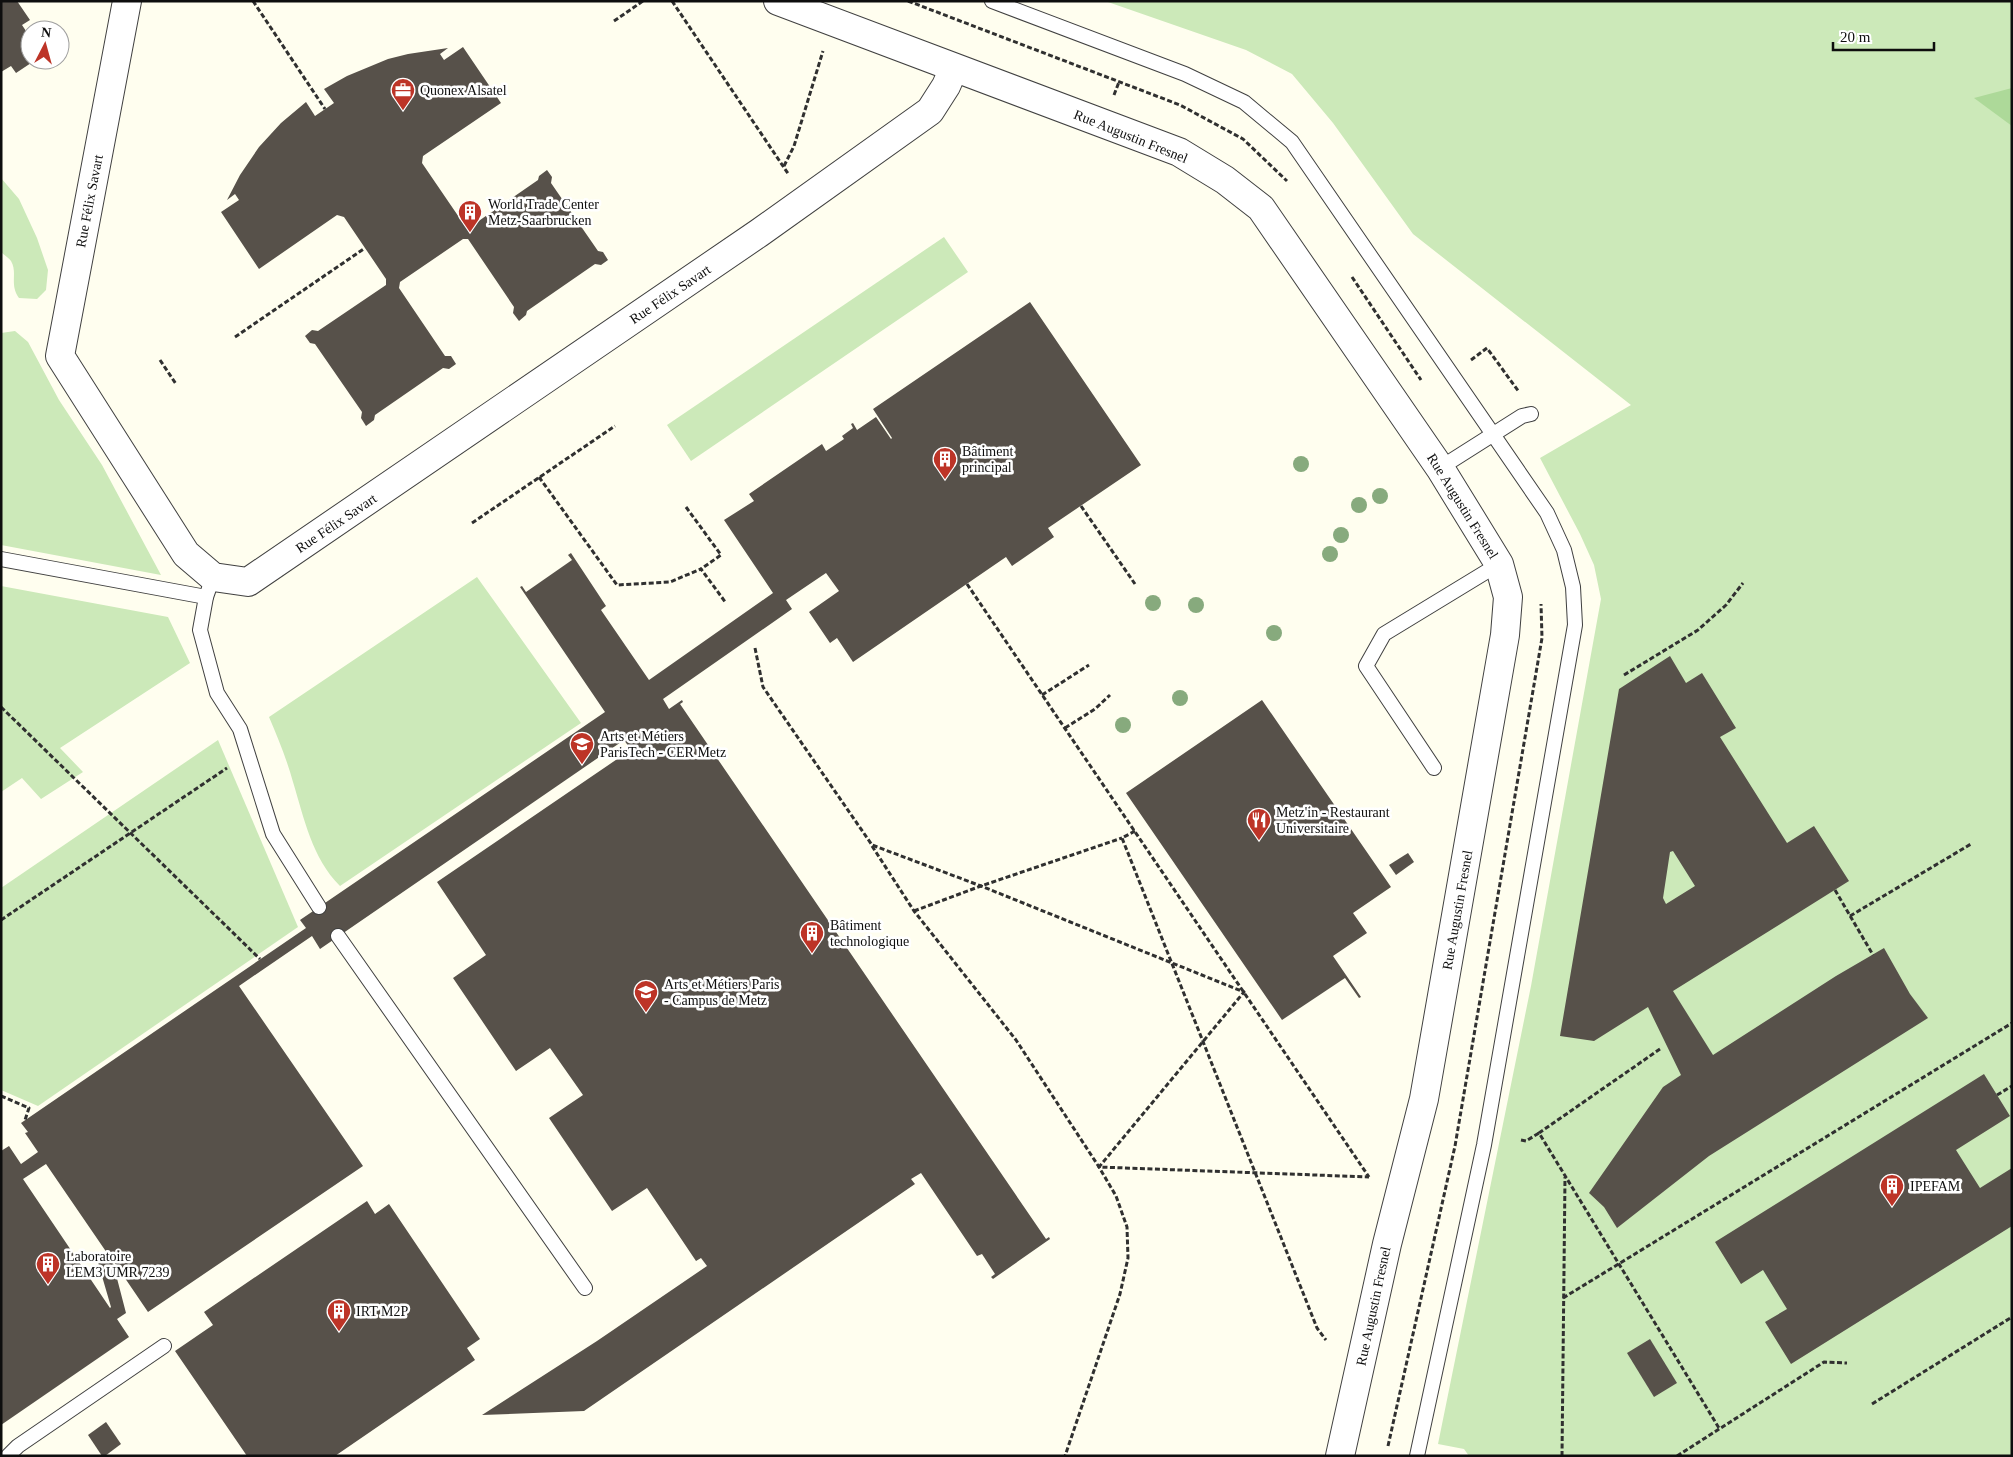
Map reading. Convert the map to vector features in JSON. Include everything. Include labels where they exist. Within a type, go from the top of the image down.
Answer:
[{"type":"street","name":"Rue Félix Savart","points":[[127,1],[60,356],[186,554],[210,587],[248,582],[804,201],[930,111],[946,86],[954,68]]},
{"type":"street","name":"Rue Augustin Fresnel","points":[[778,1],[1178,152],[1225,180],[1261,208],[1440,468],[1499,564],[1508,597],[1505,636],[1424,1099],[1387,1244],[1340,1456]]},
{"type":"lane","points":[[992,1],[1185,74],[1244,102],[1292,142],[1547,513],[1564,550],[1573,587],[1575,625],[1484,1145],[1417,1456]]},
{"type":"lane","points":[[1440,468],[1522,416],[1531,414]]},
{"type":"lane","points":[[1,559],[210,587],[200,630],[218,693],[240,729],[273,834],[319,907]]},
{"type":"lane","points":[[1434,768],[1366,666],[1384,634],[1499,564]]},
{"type":"lane","points":[[338,936],[585,1288]]},
{"type":"lane","points":[[8,1456],[18,1446],[164,1346]]},
{"type":"path","points":[[253,1],[325,109]]},
{"type":"path","points":[[614,21],[643,1]]},
{"type":"path","points":[[672,1],[784,166],[804,201]]},
{"type":"path","points":[[784,166],[794,146],[831,21]]},
{"type":"path","points":[[235,337],[365,248]]},
{"type":"path","points":[[1452,373],[1488,348],[1518,390],[1531,414]]},
{"type":"path","points":[[160,360],[176,384]]},
{"type":"path","points":[[472,523],[615,426]]},
{"type":"path","points":[[539,477],[617,585],[670,582],[701,568],[721,555],[686,507]]},
{"type":"path","points":[[1081,506],[1135,584]]},
{"type":"path","points":[[701,568],[726,603]]},
{"type":"path","points":[[1624,675],[1698,630],[1726,605],[1742,583]]},
{"type":"path","points":[[967,584],[1369,1177],[1099,1167]]},
{"type":"path","points":[[755,648],[763,687],[872,845],[914,911],[1016,1040],[1116,1196],[1127,1228],[1128,1258],[1109,1330],[1079,1410],[1065,1456]]},
{"type":"path","points":[[1042,694],[1089,665]]},
{"type":"path","points":[[1065,728],[1095,709],[1110,695]]},
{"type":"path","points":[[1,707],[260,959]]},
{"type":"path","points":[[1,920],[248,754]]},
{"type":"path","points":[[914,911],[1122,838],[1135,831]]},
{"type":"path","points":[[1122,838],[1254,1174],[1317,1328],[1326,1340]]},
{"type":"path","points":[[1850,916],[1970,844]]},
{"type":"path","points":[[872,845],[981,886],[1244,992]]},
{"type":"path","points":[[1835,890],[1873,955]]},
{"type":"path","points":[[1099,1167],[1244,992]]},
{"type":"path","points":[[1563,1298],[2012,1022]]},
{"type":"path","points":[[1521,1140],[1526,1141],[1539,1133],[1660,1049]]},
{"type":"path","points":[[1997,1095],[2012,1086]]},
{"type":"path","points":[[1,1096],[29,1108],[25,1120]]},
{"type":"path","points":[[1539,1133],[1719,1428]]},
{"type":"path","points":[[1562,1456],[1565,1176]]},
{"type":"path","points":[[1872,1404],[2012,1316]]},
{"type":"path","points":[[1677,1456],[1824,1362],[1847,1363]]},
{"type":"green space","points":[[1105,1],[2012,1],[2012,1456],[1469,1456],[1464,1449],[1438,1444],[1531,986],[1601,599],[1594,565],[1540,458],[1631,405],[1413,234],[1333,123],[1292,74],[1246,50]]},
{"type":"green space","points":[[2012,88],[2012,126],[1974,98]]},
{"type":"green space","points":[[1,178],[19,199],[37,238],[48,270],[46,290],[37,299],[19,298],[14,283],[13,265],[1,252]]},
{"type":"green space","points":[[944,237],[968,272],[691,461],[667,425]]},
{"type":"green space","points":[[15,331],[28,342],[59,400],[102,465],[161,575],[1,545],[1,333]]},
{"type":"green space","points":[[477,577],[581,723],[340,886],[322,863],[310,837],[288,766],[269,717]]},
{"type":"green space","points":[[1,586],[168,617],[190,663],[60,748],[83,772],[41,799],[22,778],[1,792]]},
{"type":"green space","points":[[218,740],[298,927],[38,1106],[1,1090],[1,888]]},
{"type":"building","points":[[1,1],[17,1],[30,20],[20,20],[20,70],[16,73],[11,66],[1,72]]},
{"type":"building","name":"World Trade Center Metz-Saarbrucken","points":[[463,47],[501,103],[423,156],[422,163],[465,226],[470,227],[538,180],[539,176],[547,170],[552,177],[551,183],[598,251],[603,252],[608,260],[601,265],[595,264],[527,311],[526,315],[519,321],[513,313],[514,307],[468,239],[463,239],[400,282],[399,288],[445,356],[451,356],[456,364],[449,369],[443,368],[375,415],[374,420],[366,426],[361,418],[362,412],[315,344],[310,343],[305,336],[312,330],[318,331],[386,285],[386,279],[344,217],[337,215],[259,269],[221,212],[239,200],[235,194],[227,200],[240,175],[259,147],[281,123],[306,102],[315,116],[334,103],[324,89],[347,76],[388,59],[448,48],[440,54],[444,60]]},
{"type":"building","points":[[1030,302],[1141,465],[1048,528],[1054,537],[1012,566],[1006,557],[853,662],[837,638],[830,643],[809,612],[839,591],[826,573],[786,600],[792,609],[663,699],[669,709],[682,700],[683,702],[680,704],[1046,1239],[1049,1237],[1050,1239],[993,1279],[991,1277],[995,1274],[982,1254],[977,1256],[921,1173],[911,1179],[915,1184],[584,1411],[482,1415],[597,1341],[707,1266],[701,1258],[696,1261],[647,1188],[612,1211],[549,1118],[583,1095],[550,1048],[516,1071],[453,978],[486,955],[437,882],[629,751],[632,755],[634,754],[624,740],[320,949],[312,936],[239,986],[363,1166],[148,1312],[114,1262],[126,1313],[117,1319],[129,1337],[1,1425],[1,1151],[9,1146],[21,1164],[38,1152],[25,1133],[28,1132],[21,1123],[306,928],[300,920],[605,712],[520,587],[522,586],[526,592],[572,560],[568,555],[571,553],[606,606],[601,610],[649,680],[773,593],[724,520],[754,501],[749,494],[822,444],[826,451],[844,439],[842,436],[853,428],[851,424],[853,423],[857,430],[876,417],[891,439],[873,409]],"holes":[[[46,1164],[107,1253],[97,1259],[110,1308],[23,1179]]]},
{"type":"building","points":[[1670,656],[1686,683],[1702,673],[1736,728],[1720,737],[1787,843],[1814,826],[1849,881],[1673,991],[1713,1055],[1836,976],[1884,948],[1910,994],[1928,1018],[1709,1156],[1617,1228],[1604,1207],[1589,1193],[1663,1087],[1681,1075],[1648,1007],[1594,1041],[1560,1036],[1619,689]],"holes":[[[1673,851],[1695,886],[1666,904],[1663,898],[1670,852]]]},
{"type":"building","name":"Metz'in - Restaurant Universitaire","points":[[1262,700],[1391,887],[1353,913],[1367,933],[1333,956],[1361,997],[1359,998],[1345,978],[1282,1020],[1126,793]]},
{"type":"building","points":[[1408,853],[1414,862],[1396,875],[1389,865]]},
{"type":"building","name":"IPEFAM","points":[[1984,1074],[2010,1116],[1956,1150],[1980,1188],[2012,1168],[2012,1226],[1791,1364],[1765,1322],[1787,1309],[1763,1270],[1741,1284],[1715,1242]]},
{"type":"building","name":"IRT M2P","points":[[367,1201],[375,1214],[389,1204],[480,1339],[467,1348],[475,1360],[335,1456],[247,1456],[175,1351],[213,1325],[204,1312]]},
{"type":"building","points":[[1650,1339],[1677,1383],[1654,1397],[1627,1353]]},
{"type":"building","points":[[106,1422],[121,1444],[105,1456],[102,1456],[88,1435]]},
{"type":"place","name":"Quonex Alsatel","points":[[403,111]]},
{"type":"place","name":"World Trade Center Metz-Saarbrucken","points":[[470,233]]},
{"type":"place","name":"Bâtiment principal","points":[[945,480]]},
{"type":"place","name":"Arts et Métiers ParisTech - CER Metz","points":[[582,765]]},
{"type":"place","name":"Metz'in - Restaurant Universitaire","points":[[1259,841]]},
{"type":"place","name":"Bâtiment technologique","points":[[812,954]]},
{"type":"place","name":"Arts et Métiers Paris - Campus de Metz","points":[[646,1013]]},
{"type":"place","name":"IPEFAM","points":[[1892,1207]]},
{"type":"place","name":"Laboratoire LEM3 UMR 7239","points":[[48,1285]]},
{"type":"place","name":"IRT M2P","points":[[339,1332]]}]
